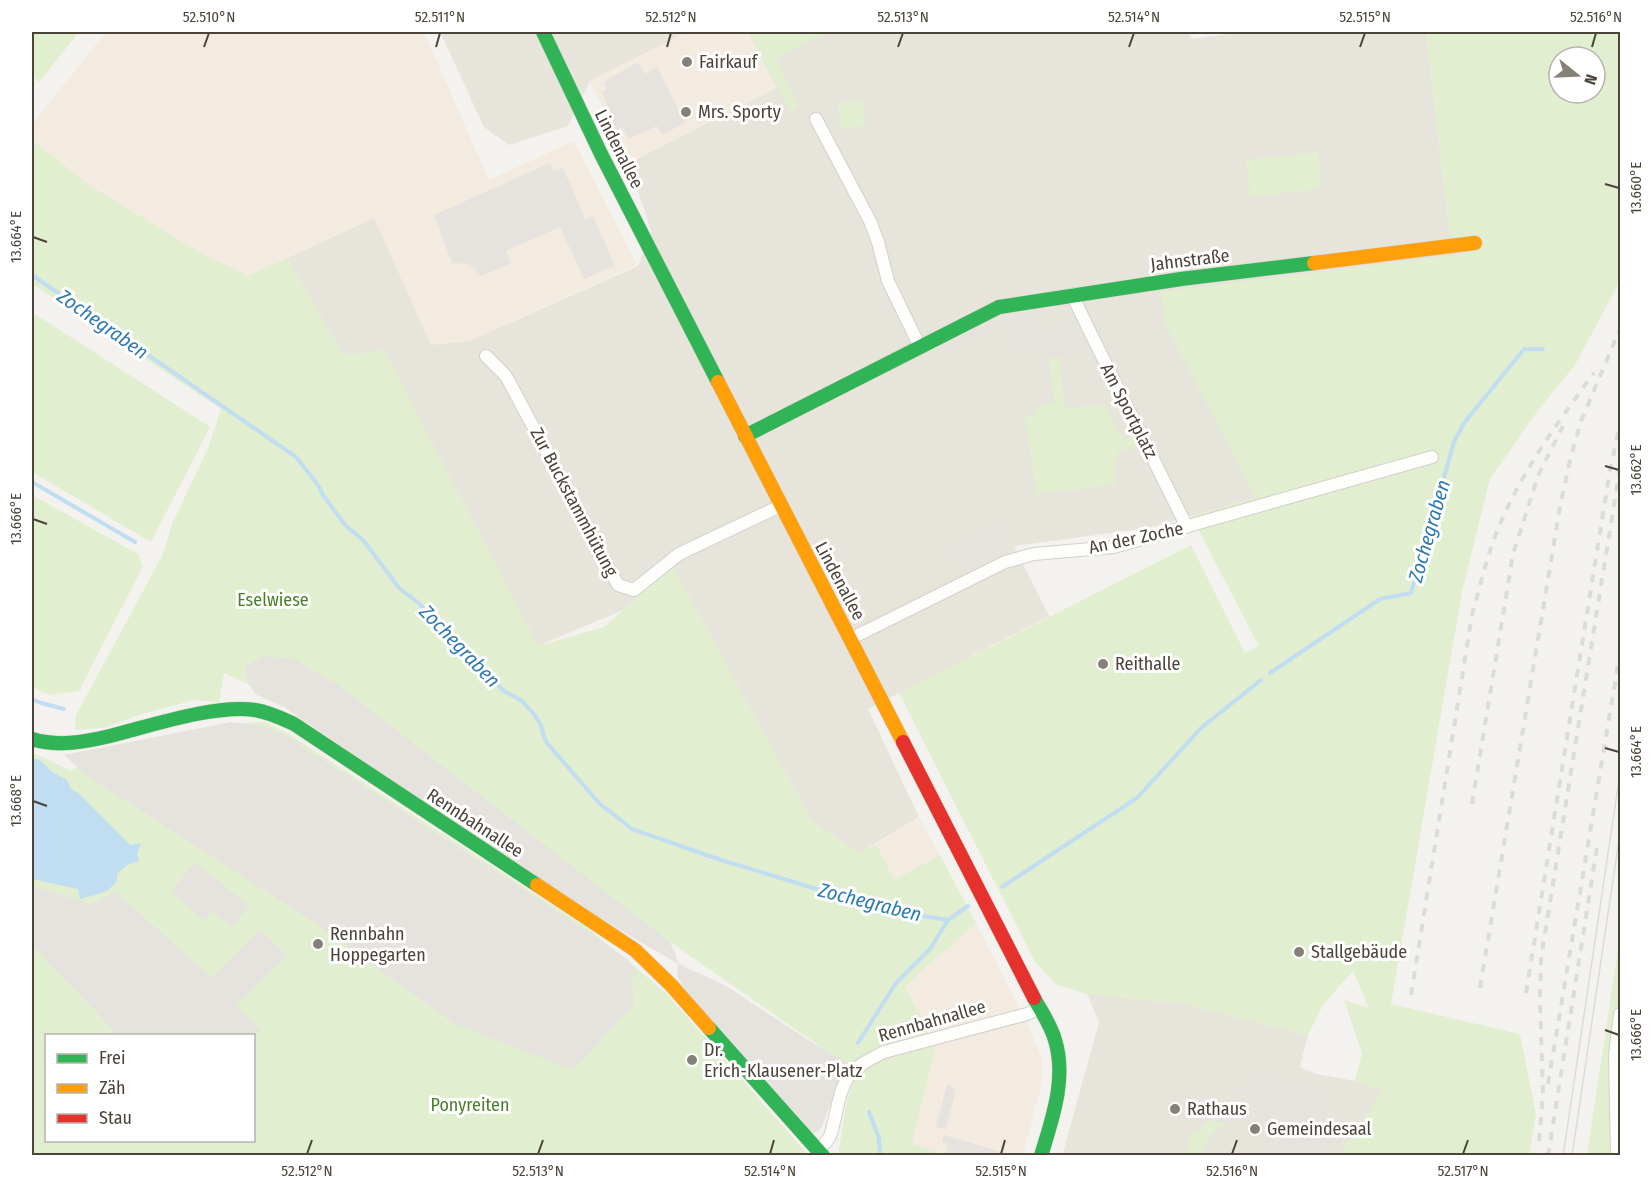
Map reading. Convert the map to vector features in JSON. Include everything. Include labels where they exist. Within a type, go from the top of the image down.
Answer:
[{"type":"street","name":"Lindenallee","points":[[543,32],[588,129],[1054,1038],[1060,1063],[1060,1084],[1041,1155]]},
{"type":"street","points":[[816,119],[870,221],[888,281],[920,347]]},
{"type":"street","name":"Jahnstraße","points":[[745,436],[999,307],[1181,279],[1475,243]]},
{"type":"street","name":"Am Sportplatz","points":[[1074,294],[1075,301],[1091,334],[1187,527]]},
{"type":"street","name":"Zur Buckstammhütung","points":[[486,356],[506,376],[618,585],[634,590],[679,554],[780,506]]},
{"type":"street","name":"An der Zoche","points":[[850,639],[1005,562],[1034,554],[1114,547],[1432,457]]},
{"type":"street","name":"Rennbahnallee","points":[[32,739],[59,744],[84,742],[218,710],[251,707],[294,724],[635,950],[671,985],[820,1153],[830,1137],[836,1107],[845,1084],[853,1071],[862,1063],[884,1052],[1040,1008]]},
{"type":"street","points":[[1617,1155],[1615,1054],[1620,1014]]},
{"type":"shaded area","points":[[106,32],[424,32],[489,180],[574,141],[637,265],[469,341],[431,345],[374,218],[245,277],[204,255],[91,186],[32,140],[32,124]]},
{"type":"shaded area","points":[[440,32],[687,32],[590,81],[568,126],[509,145],[484,127]]},
{"type":"shaded area","points":[[687,32],[748,32],[776,88],[629,163],[590,81]]},
{"type":"shaded area","points":[[748,32],[1188,32],[1192,39],[1243,32],[1426,32],[1450,236],[1513,320],[1433,448],[1148,528],[1014,546],[1049,616],[868,709],[919,817],[859,853],[812,821],[672,566],[623,610],[538,646],[384,351],[343,355],[287,258],[374,218],[469,341],[638,266],[651,231],[629,163],[776,88]]},
{"type":"shaded area","points":[[638,62],[645,74],[657,67],[685,123],[662,135],[657,126],[628,139],[623,127],[616,130],[602,92],[607,89],[603,82]]},
{"type":"shaded area","points":[[550,163],[553,171],[563,168],[585,219],[593,216],[615,266],[584,279],[560,227],[506,251],[511,263],[481,276],[469,264],[452,263],[434,215]]},
{"type":"shaded area","points":[[1032,316],[1035,348],[1008,353],[1005,320]]},
{"type":"shaded area","points":[[1076,324],[1080,352],[1049,356],[1045,328]]},
{"type":"shaded area","points":[[983,325],[987,333],[948,354],[943,346]]},
{"type":"shaded area","points":[[998,524],[1010,549],[964,572],[953,547]]},
{"type":"shaded area","points":[[263,656],[294,659],[337,684],[670,942],[679,964],[726,986],[810,1041],[850,1064],[840,1077],[822,1127],[815,1133],[809,1131],[685,990],[677,976],[678,964],[602,919],[462,828],[284,707],[257,695],[248,684],[245,667]]},
{"type":"shaded area","points":[[231,722],[266,727],[286,736],[590,933],[627,959],[639,973],[631,976],[634,1005],[573,1070],[453,1023],[318,925],[86,775],[64,755]]},
{"type":"shaded area","points":[[919,817],[940,855],[894,880],[876,844]]},
{"type":"shaded area","points":[[195,862],[249,906],[232,927],[212,911],[204,920],[171,892]]},
{"type":"shaded area","points":[[32,886],[91,904],[116,892],[212,978],[260,930],[287,955],[236,1005],[260,1030],[255,1036],[255,1034],[117,1034],[32,945]]},
{"type":"shaded area","points":[[976,923],[1027,1023],[1043,1060],[1043,1079],[1023,1155],[945,1155],[912,1144],[936,1045],[905,987]]},
{"type":"shaded area","points":[[1087,994],[1181,1003],[1308,1035],[1300,1067],[1317,1074],[1355,1081],[1383,1090],[1340,1155],[1062,1156],[1099,1022]]},
{"type":"shaded area","points":[[1251,1070],[1328,1092],[1317,1133],[1333,1138],[1328,1155],[1275,1155],[1282,1131],[1261,1125],[1249,1104],[1242,1102]]},
{"type":"shaded area","points":[[947,1084],[956,1089],[946,1129],[936,1127]]},
{"type":"shaded area","points":[[944,1135],[1012,1155],[945,1155],[948,1145],[942,1142]]},
{"type":"green space","points":[[32,32],[79,32],[39,82],[32,76]]},
{"type":"green space","points":[[748,32],[829,32],[776,57],[798,104],[790,113]]},
{"type":"green space","points":[[1426,32],[1620,32],[1620,281],[1575,365],[1539,409],[1490,479],[1462,592],[1391,1004],[1520,1034],[1536,1114],[1529,1155],[1340,1155],[1382,1091],[1355,1081],[1362,1053],[1344,1000],[1369,1008],[1353,971],[1323,1005],[1308,1035],[1181,1003],[1087,994],[1057,985],[1035,962],[899,693],[1191,545],[1245,653],[1259,646],[1191,516],[1255,498],[1165,323],[1161,292],[1464,254],[1458,250],[1450,236]]},
{"type":"green space","points":[[863,101],[865,126],[840,128],[838,103]]},
{"type":"green space","name":"Eselwiese","points":[[32,140],[91,186],[204,255],[241,272],[245,277],[287,258],[343,355],[384,350],[538,646],[604,627],[672,566],[812,821],[859,853],[876,844],[894,880],[940,855],[976,923],[905,987],[936,1045],[912,1144],[945,1155],[838,1155],[847,1100],[856,1074],[854,1070],[650,928],[245,667],[248,684],[224,673],[219,702],[194,700],[145,713],[107,727],[75,730],[76,715],[162,556],[173,522],[208,448],[221,409],[32,284]]},
{"type":"green space","points":[[1318,152],[1322,189],[1250,197],[1246,160]]},
{"type":"green space","points":[[32,312],[210,427],[151,542],[32,472]]},
{"type":"green space","points":[[1059,357],[1065,408],[1104,405],[1123,440],[1133,435],[1140,447],[1119,451],[1115,465],[1115,485],[1036,494],[1025,417],[1036,415],[1038,406],[1054,402],[1049,359]]},
{"type":"green space","points":[[32,495],[138,554],[143,566],[79,691],[49,695],[32,687]]},
{"type":"green space","name":"Rennbahn Hoppegarten","points":[[265,722],[287,733],[589,929],[666,993],[808,1155],[32,1155],[32,752],[71,771],[103,751],[241,723]]},
{"type":"green space","points":[[1620,936],[1620,1155],[1587,1155]]},
{"type":"green space","points":[[1208,1120],[1228,1124],[1210,1136],[1201,1155],[1186,1155],[1191,1133],[1203,1127]]},
{"type":"water","points":[[32,758],[40,760],[52,772],[67,780],[71,789],[78,793],[130,845],[141,843],[137,854],[139,861],[127,865],[117,874],[117,881],[107,891],[80,899],[78,889],[32,879]]},
{"type":"waterway","name":"Zochegraben","points":[[32,275],[296,457],[345,525],[364,541],[399,588],[420,604],[433,621],[504,691],[522,701],[541,725],[547,743],[599,803],[632,829],[718,859],[882,909],[948,920],[968,906]]},
{"type":"waterway","name":"Zochegraben","points":[[1270,673],[1380,599],[1411,593],[1454,442],[1464,423],[1524,349],[1543,349]]},
{"type":"waterway","points":[[32,482],[135,542]]},
{"type":"waterway","name":"Zochegraben","points":[[1002,887],[1137,798],[1201,728],[1261,680]]},
{"type":"waterway","points":[[32,699],[64,709]]},
{"type":"waterway","points":[[858,1043],[896,983],[930,949],[948,920]]},
{"type":"waterway","points":[[869,1112],[879,1138],[880,1156]]},
{"type":"tram line","points":[[1563,1156],[1620,773]]},
{"type":"tram line","points":[[1572,1156],[1620,833]]},
{"type":"railway","points":[[1480,988],[1560,507],[1581,421],[1620,329]]},
{"type":"railway","points":[[1411,995],[1472,615],[1485,567],[1503,517],[1525,474],[1594,373]]},
{"type":"railway","points":[[1526,993],[1610,470],[1620,425]]},
{"type":"railway","points":[[1472,804],[1513,554],[1538,476],[1563,426]]},
{"type":"railway","points":[[1539,1141],[1543,1094],[1541,958],[1620,468]]},
{"type":"railway","points":[[1548,1084],[1620,653]]},
{"type":"railway","points":[[1548,1156],[1597,847]]},
{"type":"traffic: fast","points":[[543,32],[601,154],[718,382]]},
{"type":"traffic: fast","points":[[745,436],[999,307],[1181,279],[1314,263]]},
{"type":"traffic: fast","points":[[32,739],[51,743],[81,742],[202,713],[239,709],[265,712],[294,724],[537,885]]},
{"type":"traffic: fast","points":[[1034,998],[1053,1034],[1059,1069],[1057,1099],[1041,1156]]},
{"type":"traffic: fast","points":[[709,1028],[823,1156]]},
{"type":"traffic: slow","points":[[1314,263],[1475,243]]},
{"type":"traffic: slow","points":[[718,382],[903,742]]},
{"type":"traffic: slow","points":[[537,885],[635,950],[671,985],[709,1028]]},
{"type":"traffic: jam","points":[[903,742],[1034,998]]},
{"type":"place","name":"Fairkauf","points":[[687,62]]},
{"type":"place","name":"Mrs. Sporty","points":[[686,112]]},
{"type":"place","name":"Reithalle","points":[[1103,664]]},
{"type":"place","name":"Rennbahn Hoppegarten","points":[[318,944]]},
{"type":"place","name":"Stallgebäude","points":[[1299,952]]},
{"type":"place","name":"Dr. Erich-Klausener-Platz","points":[[692,1060]]},
{"type":"place","name":"Rathaus","points":[[1175,1109]]},
{"type":"place","name":"Gemeindesaal","points":[[1255,1129]]},
{"type":"park label","name":"Ponyreiten","points":[[470,1105]]}]
